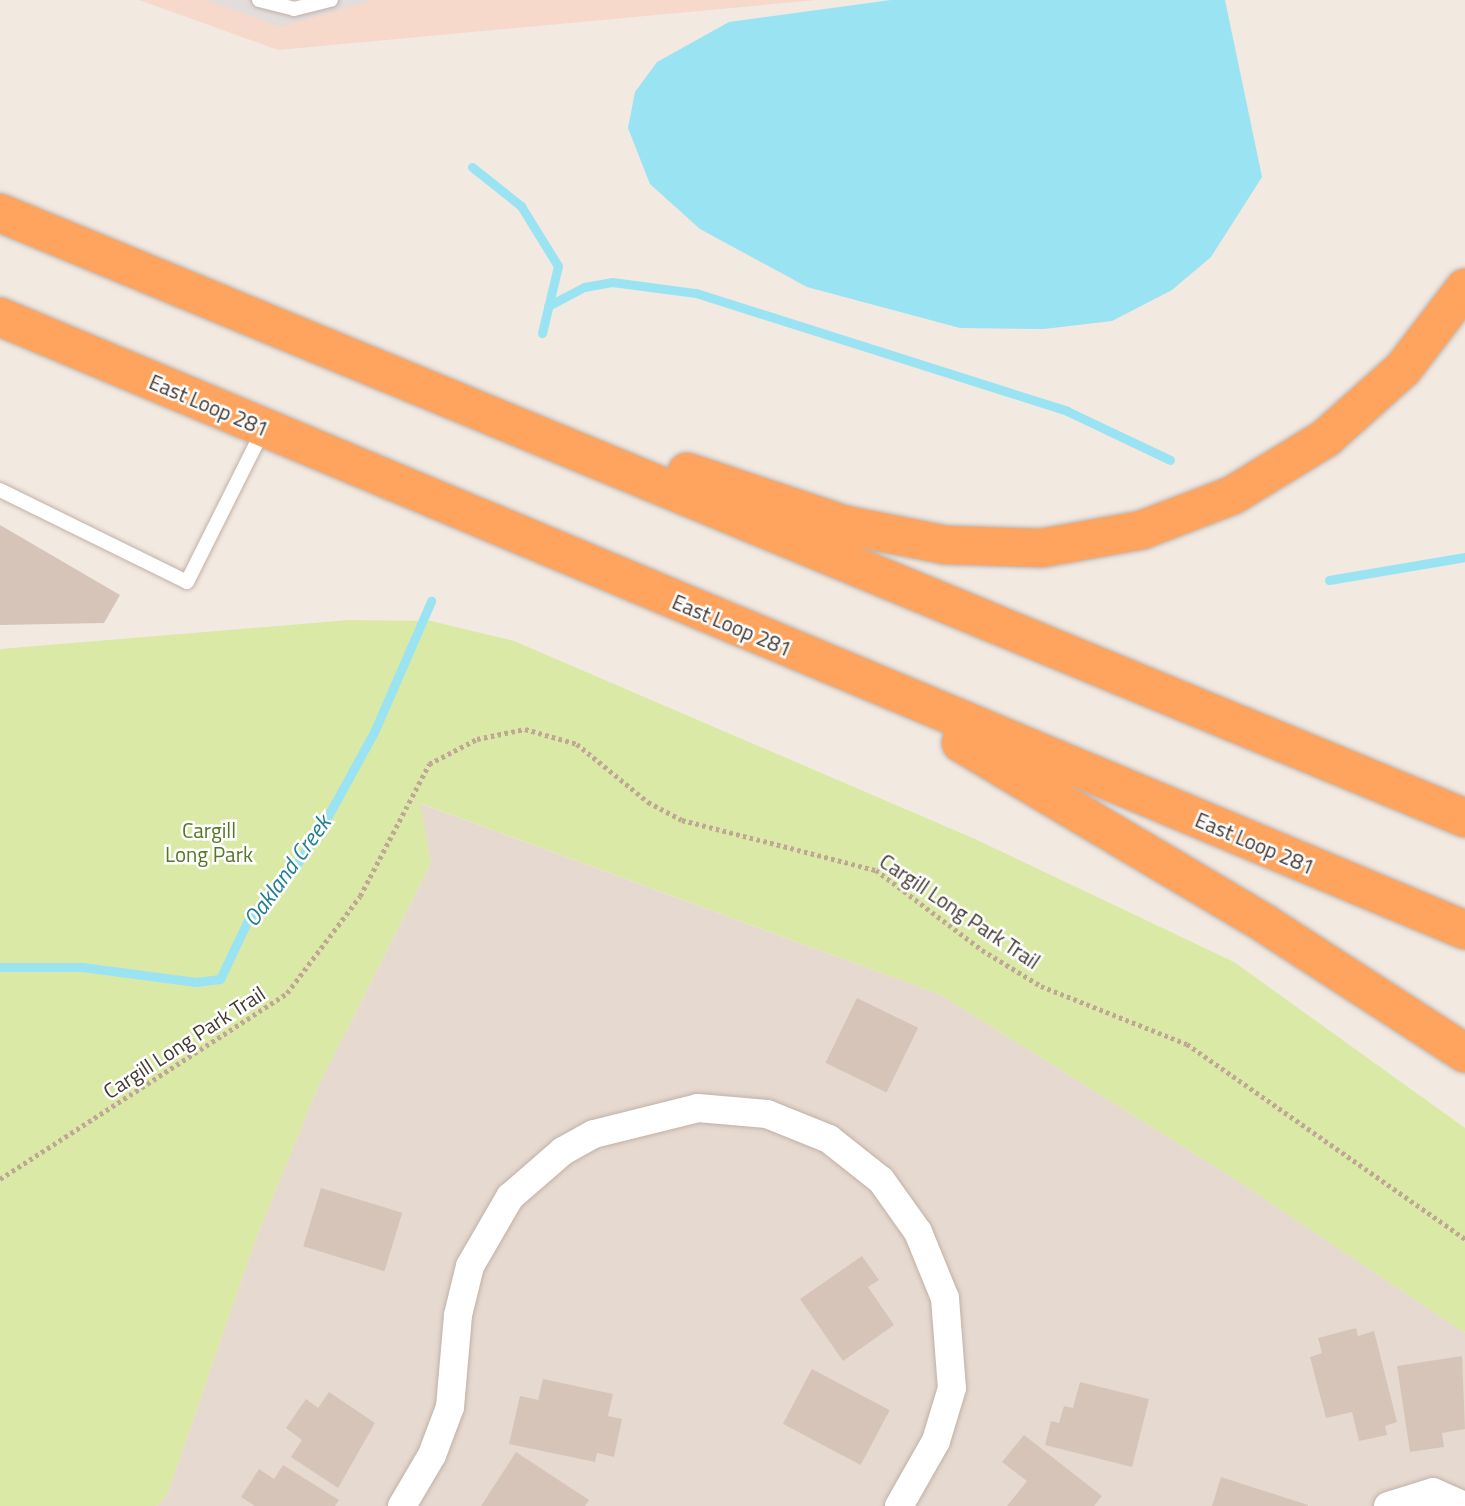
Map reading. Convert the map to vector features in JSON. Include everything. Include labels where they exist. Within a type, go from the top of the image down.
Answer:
[{"type":"highway","points":[[0,213],[528,428],[1465,818]]},
{"type":"highway","points":[[528,428],[737,486],[877,533],[977,548],[1076,544],[1142,530],[1203,508],[1306,452],[1378,396],[1465,288]]},
{"type":"highway","name":"East Loop 281","points":[[0,317],[790,650],[1465,930]]},
{"type":"highway","points":[[790,650],[1056,796],[1465,1053]]},
{"type":"street","points":[[402,1506],[450,1407],[458,1315],[470,1266],[510,1197],[563,1151],[594,1134],[698,1108],[766,1114],[829,1139],[881,1180],[918,1232],[945,1298],[952,1388],[936,1441],[899,1506]]},
{"type":"street","points":[[1388,1506],[1433,1492],[1464,1506]]},
{"type":"lane","points":[[259,0],[294,9],[331,0]]},
{"type":"lane","points":[[0,490],[187,582],[264,428]]},
{"type":"path","name":"Cargill Long Park Trail","points":[[0,1179],[287,993],[344,923],[429,764],[477,738],[525,729],[577,744],[648,802],[682,820],[876,870],[982,950],[1041,986],[1187,1044],[1278,1113],[1465,1239]]},
{"type":"shaded area","points":[[139,0],[817,0],[278,50]]},
{"type":"shaded area","points":[[207,0],[374,0],[280,27]]},
{"type":"shaded area","points":[[419,803],[941,995],[1238,1181],[1465,1333],[1465,1506],[157,1506],[167,1495],[255,1241],[317,1089],[431,863]]},
{"type":"green space","name":"Cargill Long Park","points":[[349,620],[431,621],[514,641],[975,839],[1234,962],[1465,1128],[1465,1333],[1238,1181],[941,995],[420,803],[431,863],[317,1089],[255,1241],[167,1495],[157,1506],[0,1506],[0,649]]},
{"type":"water","points":[[891,0],[1225,0],[1262,177],[1211,257],[1172,290],[1112,321],[1044,329],[960,328],[807,287],[700,229],[650,184],[628,128],[635,92],[657,62],[729,22]]},
{"type":"building","points":[[0,525],[120,595],[104,623],[0,625]]},
{"type":"building","points":[[857,998],[918,1028],[887,1093],[825,1063]]},
{"type":"building","points":[[321,1188],[402,1213],[384,1271],[303,1246]]},
{"type":"building","points":[[862,1256],[879,1280],[868,1287],[894,1325],[843,1361],[800,1299]]},
{"type":"building","points":[[1356,1328],[1358,1336],[1374,1331],[1397,1422],[1385,1426],[1387,1435],[1359,1441],[1352,1412],[1326,1418],[1310,1357],[1322,1353],[1318,1338]]},
{"type":"building","points":[[1462,1356],[1465,1429],[1442,1433],[1444,1447],[1410,1452],[1397,1366]]},
{"type":"building","points":[[812,1369],[890,1410],[861,1465],[783,1424]]},
{"type":"building","points":[[543,1379],[613,1394],[608,1416],[622,1419],[614,1457],[597,1453],[595,1462],[509,1444],[520,1396],[538,1400]]},
{"type":"building","points":[[1080,1382],[1149,1399],[1132,1467],[1045,1445],[1051,1421],[1059,1423],[1064,1406],[1073,1408]]},
{"type":"building","points":[[329,1392],[375,1423],[338,1488],[291,1457],[302,1440],[286,1428],[306,1399],[318,1408]]},
{"type":"building","points":[[1024,1435],[1102,1496],[1094,1506],[1007,1506],[1027,1481],[1002,1462]]},
{"type":"building","points":[[516,1452],[589,1500],[585,1506],[481,1506]]},
{"type":"building","points":[[283,1465],[339,1500],[335,1506],[255,1506],[241,1497],[259,1469],[274,1479]]},
{"type":"building","points":[[1221,1477],[1308,1505],[1308,1506],[1212,1506]]},
{"type":"waterway","name":"Oakland Creek","points":[[472,167],[521,206],[558,266],[542,333]]},
{"type":"waterway","points":[[548,306],[584,287],[612,282],[696,293],[1067,411],[1170,460]]},
{"type":"waterway","points":[[1329,580],[1465,557]]},
{"type":"waterway","name":"Oakland Creek","points":[[0,967],[82,967],[196,982],[220,979],[249,918],[295,867],[328,816],[375,730],[431,601]]}]
